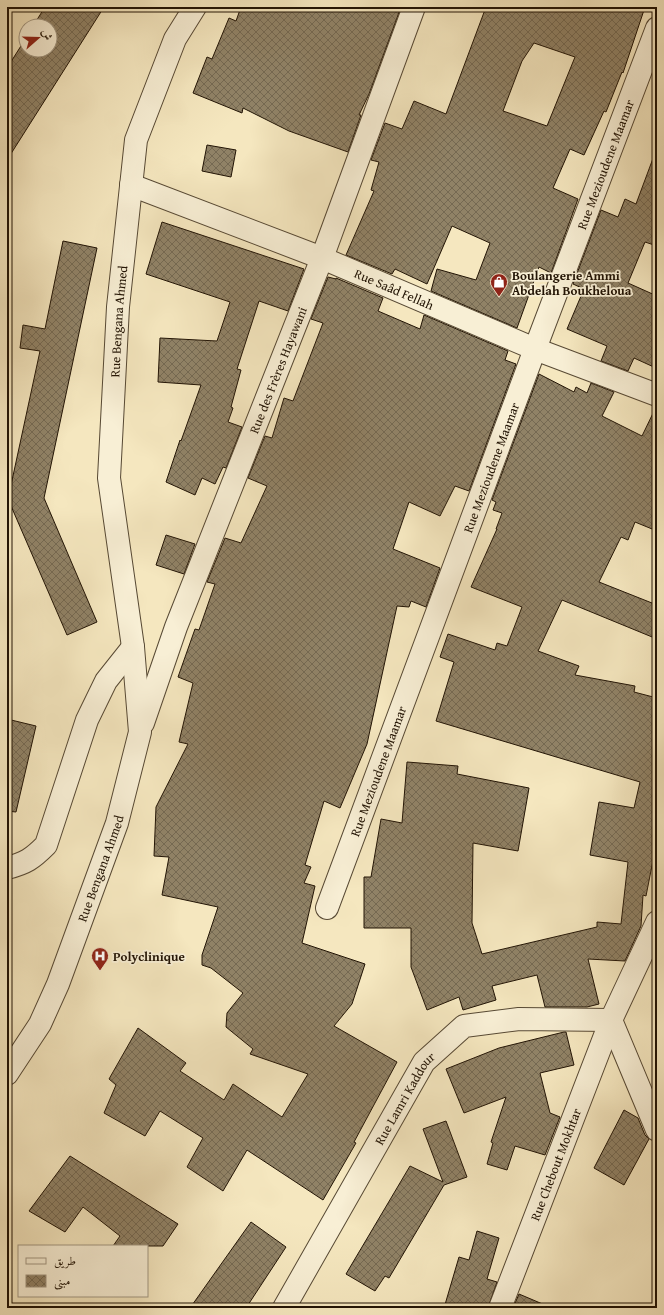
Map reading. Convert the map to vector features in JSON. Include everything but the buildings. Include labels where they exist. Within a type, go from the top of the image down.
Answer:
[{"type":"street","name":"Rue Bengana Ahmed","points":[[7,1074],[40,1024],[58,984],[117,823],[140,732],[133,647],[110,478],[118,307],[136,140],[175,39],[195,7]]},
{"type":"street","name":"Rue des Frères Hayawani","points":[[140,732],[176,626],[322,258],[414,7]]},
{"type":"street","name":"Rue Mezioudene Maamar","points":[[327,908],[534,349],[657,28]]},
{"type":"street","name":"Rue Saâd Fellah","points":[[131,185],[322,258],[534,349],[657,395]]},
{"type":"street","points":[[7,868],[24,864],[46,845],[87,720],[106,681],[133,647]]},
{"type":"street","name":"Rue Chebout Mokhtar","points":[[500,1308],[611,1020],[657,922]]},
{"type":"street","name":"Rue Lamri Kaddour","points":[[284,1308],[424,1062],[464,1026],[520,1020],[611,1020]]},
{"type":"street","points":[[611,1020],[657,1130]]},
{"type":"place","name":"Boulangerie Ammi Abdelah Boukheloua","points":[[499,297]]},
{"type":"place","name":"Polyclinique","points":[[100,971]]}]
